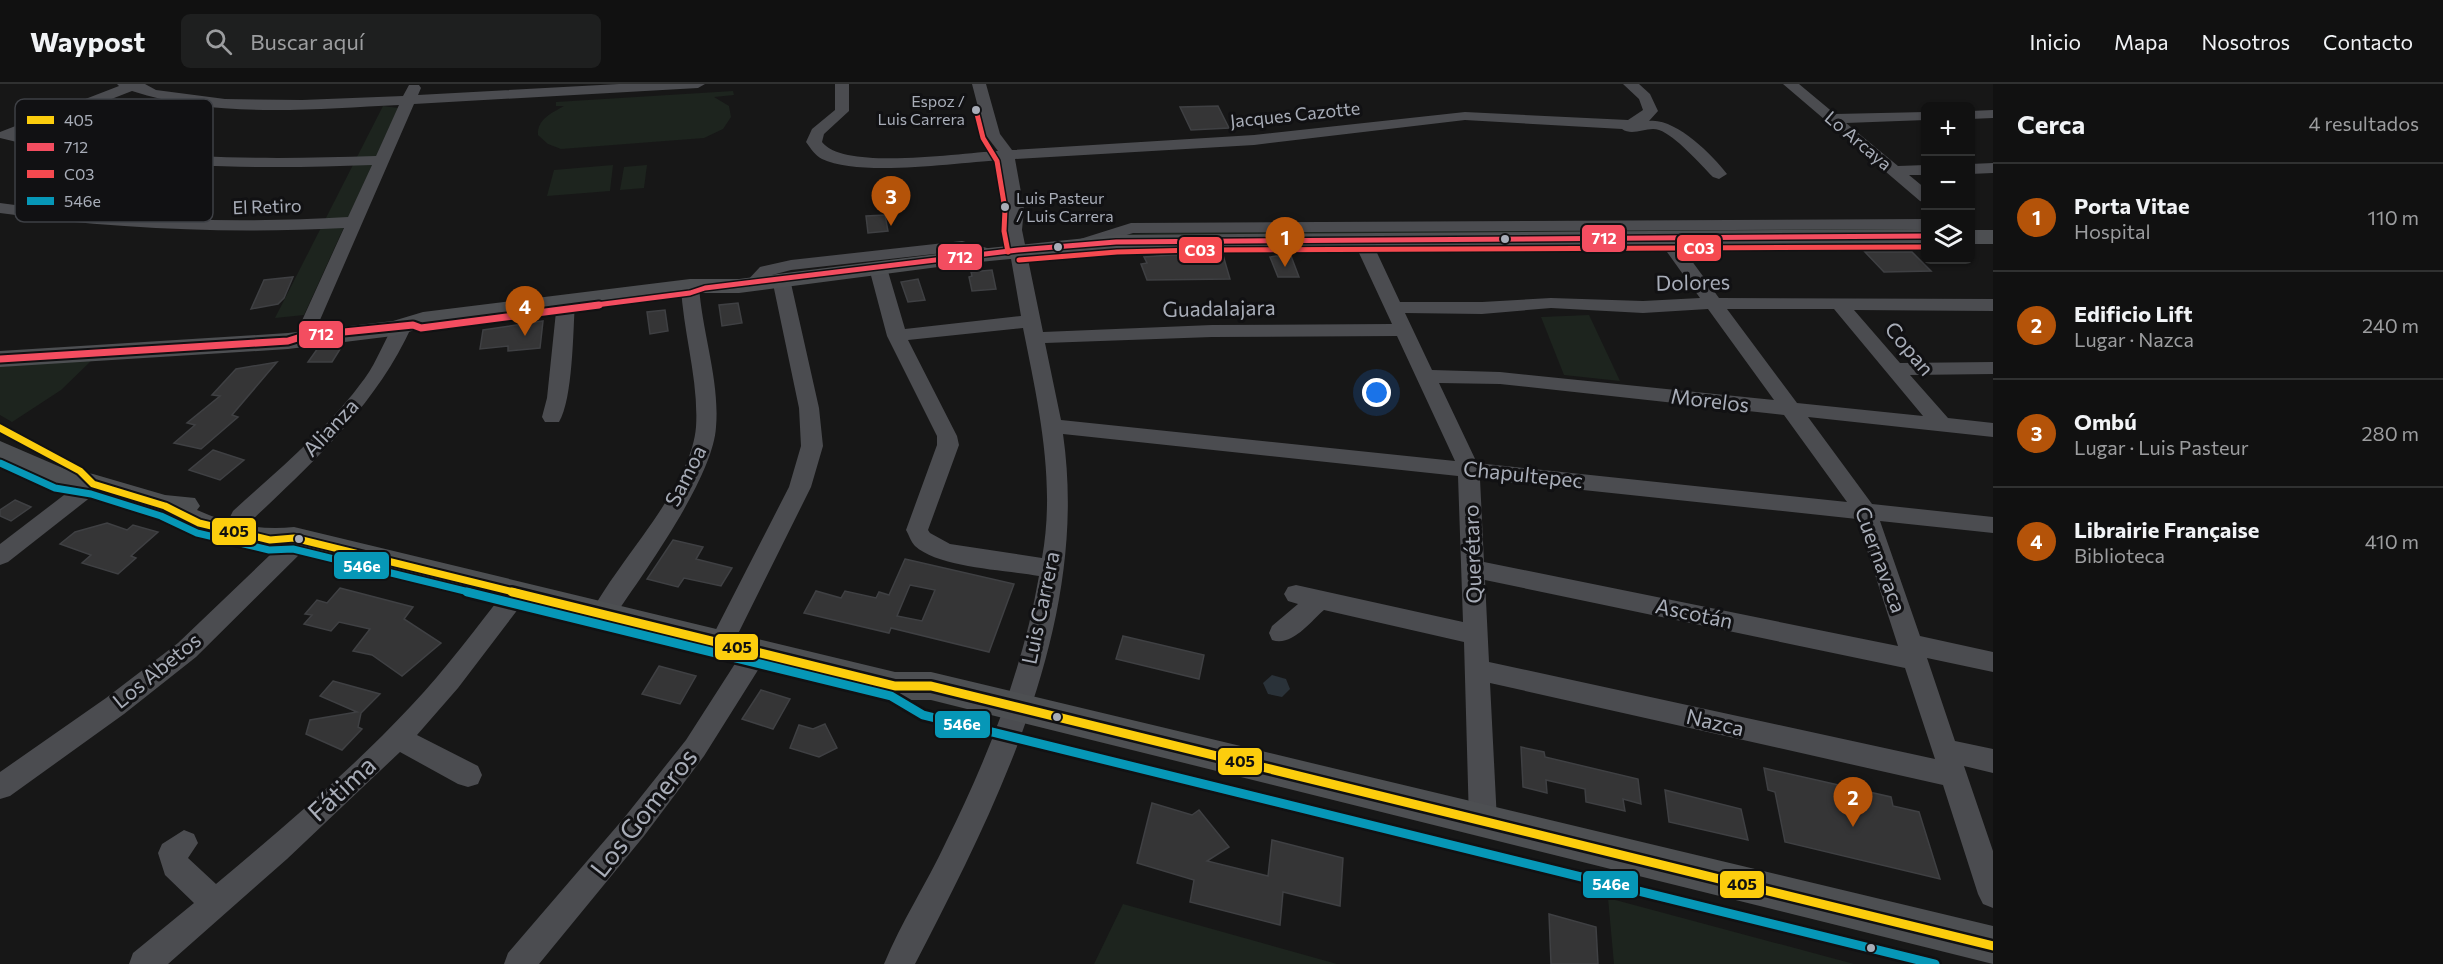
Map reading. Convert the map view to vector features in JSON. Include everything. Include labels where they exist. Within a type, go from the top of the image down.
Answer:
[{"type":"main road","points":[[1888,225],[1921,234]]},
{"type":"main road","points":[[0,349],[276,334],[304,336],[408,326],[422,328],[566,305],[988,254],[1016,240],[1083,244],[1169,240],[1921,235]]},
{"type":"main road","points":[[0,359],[288,341],[304,336]]},
{"type":"main road","points":[[0,428],[80,471],[93,484]]},
{"type":"main road","points":[[0,451],[59,478],[93,484],[165,506],[188,519],[232,532],[270,540],[298,539],[896,686],[926,705],[1012,716],[1484,821],[1993,946]]},
{"type":"main road","points":[[165,506],[206,508],[278,526],[292,532],[298,539]]},
{"type":"main road","points":[[1012,716],[1978,964]]},
{"type":"street","points":[[304,336],[416,84]]},
{"type":"street","points":[[213,100],[309,104],[698,84]]},
{"type":"street","name":"Jacques Cazotte","points":[[842,84],[842,111],[815,137],[816,146],[827,155],[845,162],[864,164],[1254,140],[1465,116],[1517,117],[1639,129],[1659,124]]},
{"type":"street","name":"Luis Carrera","points":[[899,964],[969,820],[1012,716],[1040,629],[1053,568],[1058,489],[1053,426],[1016,240],[1003,209],[1000,157],[979,84]]},
{"type":"street","name":"Luis Carrera","points":[[986,107],[989,98],[988,84]]},
{"type":"street","points":[[1630,84],[1661,118],[1659,124],[1683,137],[1719,174]]},
{"type":"street","name":"Lo Arcaya","points":[[1790,84],[1921,194]]},
{"type":"street","points":[[95,99],[131,85],[178,97],[202,99]]},
{"type":"street","name":"Jacques Cazotte","points":[[1594,125],[1630,125],[1646,116],[1650,106]]},
{"type":"street","points":[[1975,115],[1993,114]]},
{"type":"street","points":[[1831,119],[1921,116]]},
{"type":"street","points":[[213,162],[300,164],[382,160]]},
{"type":"street","points":[[1975,169],[1993,168]]},
{"type":"street","points":[[1894,171],[1921,171]]},
{"type":"street","name":"El Retiro","points":[[0,208],[15,210]]},
{"type":"street","name":"El Retiro","points":[[129,222],[175,227],[270,227],[355,222]]},
{"type":"street","points":[[1083,244],[1109,233],[1131,228],[1921,224]]},
{"type":"street","name":"Cuernavaca","points":[[1666,238],[1866,512],[1993,894]]},
{"type":"street","name":"Querétaro","points":[[1362,240],[1469,469],[1484,821]]},
{"type":"street","points":[[754,283],[766,272],[791,265],[962,246],[988,254]]},
{"type":"street","points":[[878,268],[896,336],[947,436],[948,445],[920,517],[917,530],[922,539],[947,552],[1053,568]]},
{"type":"street","points":[[721,643],[800,487],[812,446],[809,408],[782,279]]},
{"type":"street","name":"Samoa","points":[[603,614],[668,512],[695,465],[705,440],[695,289]]},
{"type":"street","name":"Dolores","points":[[1395,307],[1482,308],[1551,303],[1643,307],[1714,304],[1993,305]]},
{"type":"street","points":[[552,417],[557,398],[566,305]]},
{"type":"street","name":"Copan","points":[[1840,305],[1942,425]]},
{"type":"street","name":"Alianza","points":[[241,517],[334,430],[381,368],[408,326]]},
{"type":"street","name":"Guadalajara","points":[[896,336],[1033,330],[1406,330]]},
{"type":"street","points":[[1894,369],[1993,368]]},
{"type":"street","name":"Morelos","points":[[1427,376],[1500,378],[1596,390],[1699,397],[1791,410],[1993,430]]},
{"type":"street","name":"Chapultepec","points":[[1053,426],[1993,525]]},
{"type":"street","points":[[0,556],[93,484]]},
{"type":"street","name":"Los Abetos","points":[[0,787],[115,706],[187,650],[298,539]]},
{"type":"street","name":"Ascotán","points":[[1473,569],[1912,652],[1993,662]]},
{"type":"street","name":"Fátima","points":[[144,964],[216,903],[397,737],[467,659],[517,593]]},
{"type":"street","points":[[1296,594],[1476,635]]},
{"type":"street","points":[[1281,633],[1320,599]]},
{"type":"street","name":"Los Gomeros","points":[[519,964],[634,827],[695,748],[756,652]]},
{"type":"street","name":"Nazca","points":[[1477,670],[1949,763],[1993,761]]},
{"type":"street","points":[[397,737],[468,775]]},
{"type":"street","points":[[184,843],[172,853],[175,865],[216,903]]},
{"type":"shaded area","points":[[733,91],[734,95],[714,97],[729,106],[731,117],[723,129],[704,138],[561,149],[548,144],[538,135],[538,129],[543,121],[564,106],[556,106],[556,102]]},
{"type":"shaded area","points":[[383,106],[398,108],[304,315],[275,318]]},
{"type":"shaded area","points":[[613,165],[610,191],[547,196],[554,170]]},
{"type":"shaded area","points":[[647,165],[644,188],[620,190],[624,167]]},
{"type":"shaded area","points":[[1893,228],[1903,230],[1117,237],[1128,234],[1186,232]]},
{"type":"shaded area","points":[[1589,315],[1620,381],[1564,375],[1541,317]]},
{"type":"shaded area","points":[[93,359],[61,390],[12,422],[0,415],[0,365]]},
{"type":"shaded area","points":[[1272,675],[1286,679],[1290,689],[1282,697],[1268,694],[1263,683]]},
{"type":"shaded area","points":[[1608,898],[1854,964],[1614,964]]},
{"type":"shaded area","points":[[1123,904],[1337,964],[1094,964]]},
{"type":"building","points":[[1218,106],[1229,128],[1191,130],[1180,107]]},
{"type":"building","points":[[885,215],[888,231],[868,233],[866,216]]},
{"type":"building","points":[[1865,252],[1912,252],[1921,264],[1931,271],[1884,272]]},
{"type":"building","points":[[1223,255],[1230,279],[1147,280],[1141,264],[1147,263],[1144,257]]},
{"type":"building","points":[[1291,256],[1299,277],[1278,277],[1270,257]]},
{"type":"building","points":[[992,270],[996,289],[972,291],[969,277],[972,276],[971,272]]},
{"type":"building","points":[[293,277],[284,298],[278,304],[251,309],[264,280]]},
{"type":"building","points":[[918,279],[925,300],[908,302],[901,282]]},
{"type":"building","points":[[738,303],[742,323],[722,326],[719,305]]},
{"type":"building","points":[[665,310],[668,331],[650,334],[647,312]]},
{"type":"building","points":[[543,321],[540,348],[508,351],[508,346],[480,349],[483,330]]},
{"type":"building","points":[[342,346],[332,362],[308,362],[318,348]]},
{"type":"building","points":[[277,362],[232,415],[238,417],[201,449],[174,443],[195,425],[187,423],[220,396],[212,395],[236,369]]},
{"type":"building","points":[[213,450],[244,460],[220,480],[189,470]]},
{"type":"building","points":[[15,500],[31,507],[11,521],[0,516],[0,510]]},
{"type":"building","points":[[107,523],[127,530],[133,525],[158,532],[131,556],[136,558],[118,574],[82,563],[91,555],[60,544],[75,532]]},
{"type":"building","points":[[673,540],[703,547],[696,559],[732,568],[721,586],[684,578],[678,587],[647,579]]},
{"type":"building","points":[[905,559],[1014,584],[989,652],[891,628],[889,633],[804,613],[816,591],[841,598],[845,591],[876,598],[879,592],[889,595]],"holes":[[[910,585],[935,590],[922,621],[897,616]]]},
{"type":"building","points":[[340,588],[413,607],[404,619],[441,643],[402,676],[372,655],[353,651],[370,629],[339,622],[331,631],[304,624],[312,615],[305,614],[317,600],[327,603]]},
{"type":"building","points":[[1123,636],[1204,655],[1199,679],[1116,659]]},
{"type":"building","points":[[659,666],[696,676],[680,704],[642,694]]},
{"type":"building","points":[[333,681],[380,694],[361,713],[358,727],[362,729],[342,750],[306,734],[310,720],[357,712],[320,696]]},
{"type":"building","points":[[761,690],[790,699],[773,729],[742,719]]},
{"type":"building","points":[[825,724],[837,748],[819,757],[790,748],[799,725],[813,729]]},
{"type":"building","points":[[1521,747],[1544,752],[1545,757],[1638,779],[1641,804],[1623,799],[1625,811],[1586,802],[1585,789],[1546,780],[1547,793],[1523,787]]},
{"type":"building","points":[[1764,768],[1891,797],[1893,806],[1919,812],[1940,879],[1785,842],[1775,792],[1768,790]]},
{"type":"building","points":[[1665,790],[1741,809],[1748,840],[1669,822]]},
{"type":"building","points":[[1152,803],[1192,815],[1199,810],[1229,847],[1207,861],[1268,876],[1272,840],[1343,858],[1340,906],[1283,892],[1280,925],[1190,902],[1194,880],[1137,863]]},
{"type":"building","points":[[1549,914],[1596,927],[1598,964],[1551,964]]},
{"type":"transit line","name":"C03","points":[[976,110],[983,138],[997,161],[1005,209],[1004,231],[1008,252]]},
{"type":"transit line","name":"712","points":[[0,359],[288,341],[304,336],[413,325],[421,328],[690,293],[705,288],[1018,250],[1116,242],[1921,236]]},
{"type":"transit line","name":"C03","points":[[1019,260],[1117,252],[1198,250],[1921,247]]},
{"type":"transit line","name":"405","points":[[0,428],[80,471],[93,484],[165,506],[199,523],[270,540],[294,538],[895,686],[931,686],[1993,946]]},
{"type":"transit line","name":"546e","points":[[0,463],[55,488],[91,494],[161,516],[197,533],[269,550],[293,549],[891,696],[923,715],[1935,964]]},
{"type":"place","name":"Espoz / Luis Carrera","points":[[976,110]]},
{"type":"place","name":"Luis Pasteur / Luis Carrera","points":[[1005,207]]},
{"type":"place","name":"Ombú","points":[[891,226]]},
{"type":"place","name":"Porta Vitae","points":[[1285,267]]},
{"type":"place","name":"Librairie Française","points":[[525,336]]},
{"type":"place","name":"Edificio Lift","points":[[1853,827]]}]
